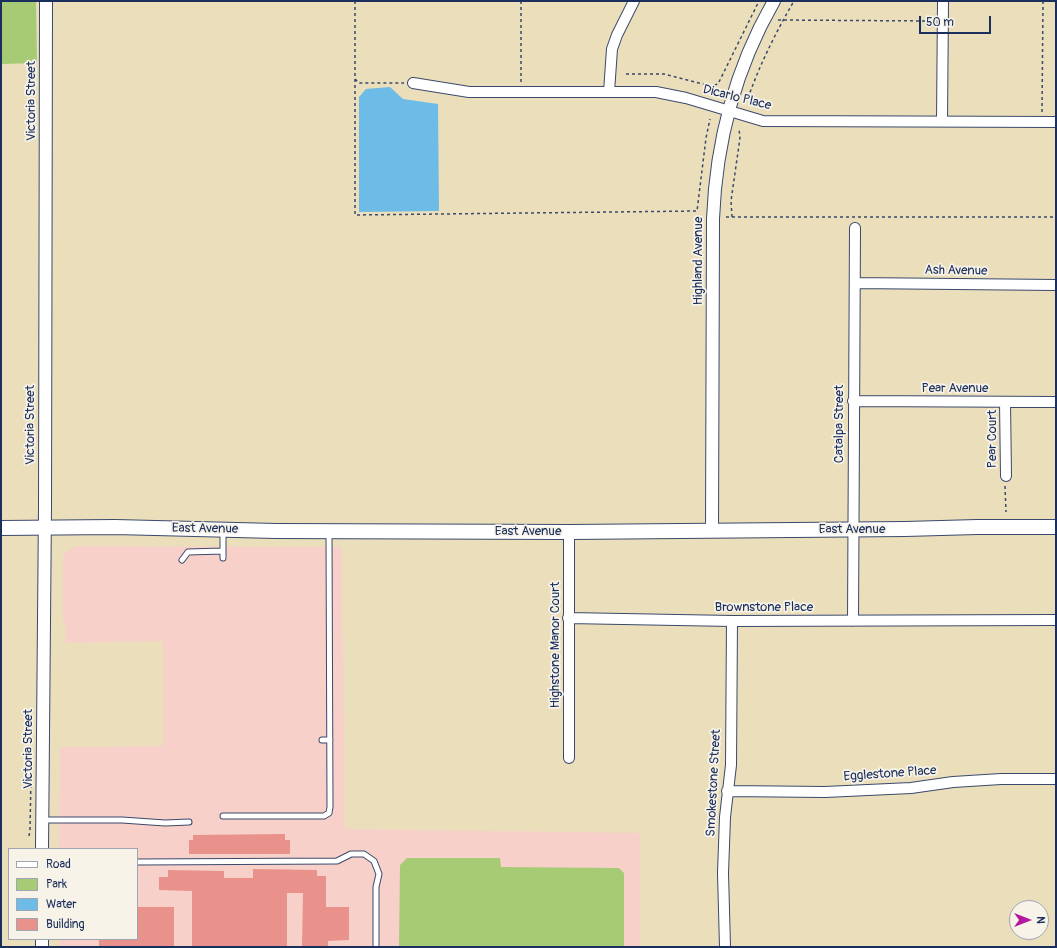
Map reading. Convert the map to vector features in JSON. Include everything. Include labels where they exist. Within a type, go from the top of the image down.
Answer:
[{"type":"main road","name":"East Avenue","points":[[1,528],[115,527],[329,531],[712,532],[1056,527]]},
{"type":"street","name":"Victoria Street","points":[[42,848],[46,1]]},
{"type":"street","points":[[609,92],[612,49],[617,35],[634,1]]},
{"type":"street","name":"Highland Avenue","points":[[712,532],[713,219],[720,149],[728,111],[744,62],[774,1]]},
{"type":"street","points":[[942,121],[944,1]]},
{"type":"street","name":"Dicarlo Place","points":[[413,83],[469,92],[656,92],[686,98],[763,121],[1056,122]]},
{"type":"street","name":"Catalpa Street","points":[[853,621],[855,228]]},
{"type":"street","name":"Ash Avenue","points":[[855,283],[1056,285]]},
{"type":"street","name":"Pear Avenue","points":[[853,401],[1056,402]]},
{"type":"street","name":"Pear Court","points":[[1006,402],[1006,476]]},
{"type":"street","name":"Highstone Manor Court","points":[[568,758],[569,532]]},
{"type":"street","name":"Brownstone Place","points":[[568,618],[732,621],[1056,620]]},
{"type":"street","name":"Smokestone Street","points":[[726,947],[723,873],[727,791],[731,765],[732,621]]},
{"type":"street","name":"Egglestone Place","points":[[727,791],[825,792],[911,788],[953,782],[1002,779],[1056,779]]},
{"type":"lane","points":[[224,530],[224,558]]},
{"type":"lane","points":[[224,816],[324,816],[329,814],[329,531]]},
{"type":"lane","points":[[182,560],[188,552],[224,551]]},
{"type":"lane","points":[[322,740],[330,740]]},
{"type":"lane","points":[[42,820],[122,820],[165,823],[189,822]]},
{"type":"lane","points":[[138,862],[337,861],[351,854],[364,854],[374,861],[379,874],[376,887],[376,947]]},
{"type":"path","points":[[355,1],[355,215],[697,211],[706,138],[710,119]]},
{"type":"path","points":[[521,1],[521,92]]},
{"type":"path","points":[[626,74],[664,74],[711,86],[718,84],[759,1]]},
{"type":"path","points":[[748,98],[757,75],[794,1]]},
{"type":"path","points":[[1042,122],[1043,1]]},
{"type":"path","points":[[778,20],[943,21]]},
{"type":"path","points":[[355,79],[359,83],[413,83]]},
{"type":"path","points":[[732,217],[731,201],[740,138],[739,130]]},
{"type":"path","points":[[726,217],[1056,217]]},
{"type":"path","points":[[1006,476],[1006,512]]},
{"type":"path","points":[[28,836],[30,830],[31,778]]},
{"type":"shaded area","points":[[74,546],[342,547],[345,829],[640,833],[640,947],[59,947],[59,940],[138,940],[138,848],[59,848],[60,747],[163,746],[163,641],[66,643],[66,622],[63,622],[63,556]]},
{"type":"green space","points":[[1,1],[36,1],[37,63],[1,64]]},
{"type":"green space","points":[[407,858],[500,858],[501,867],[619,868],[624,873],[624,947],[399,947],[400,865]]},
{"type":"water","points":[[390,87],[403,99],[438,104],[439,211],[359,212],[359,97],[366,89]]},
{"type":"building","points":[[285,834],[285,840],[290,840],[290,854],[189,854],[189,840],[193,840],[193,835]]},
{"type":"building","points":[[253,869],[317,870],[317,876],[326,876],[326,907],[349,907],[349,940],[328,941],[328,947],[302,947],[303,893],[287,893],[287,947],[192,947],[192,891],[159,890],[159,877],[168,877],[168,870],[224,871],[224,878],[253,878]]},
{"type":"building","points":[[138,907],[174,907],[174,947],[99,947],[99,940],[138,940]]}]
